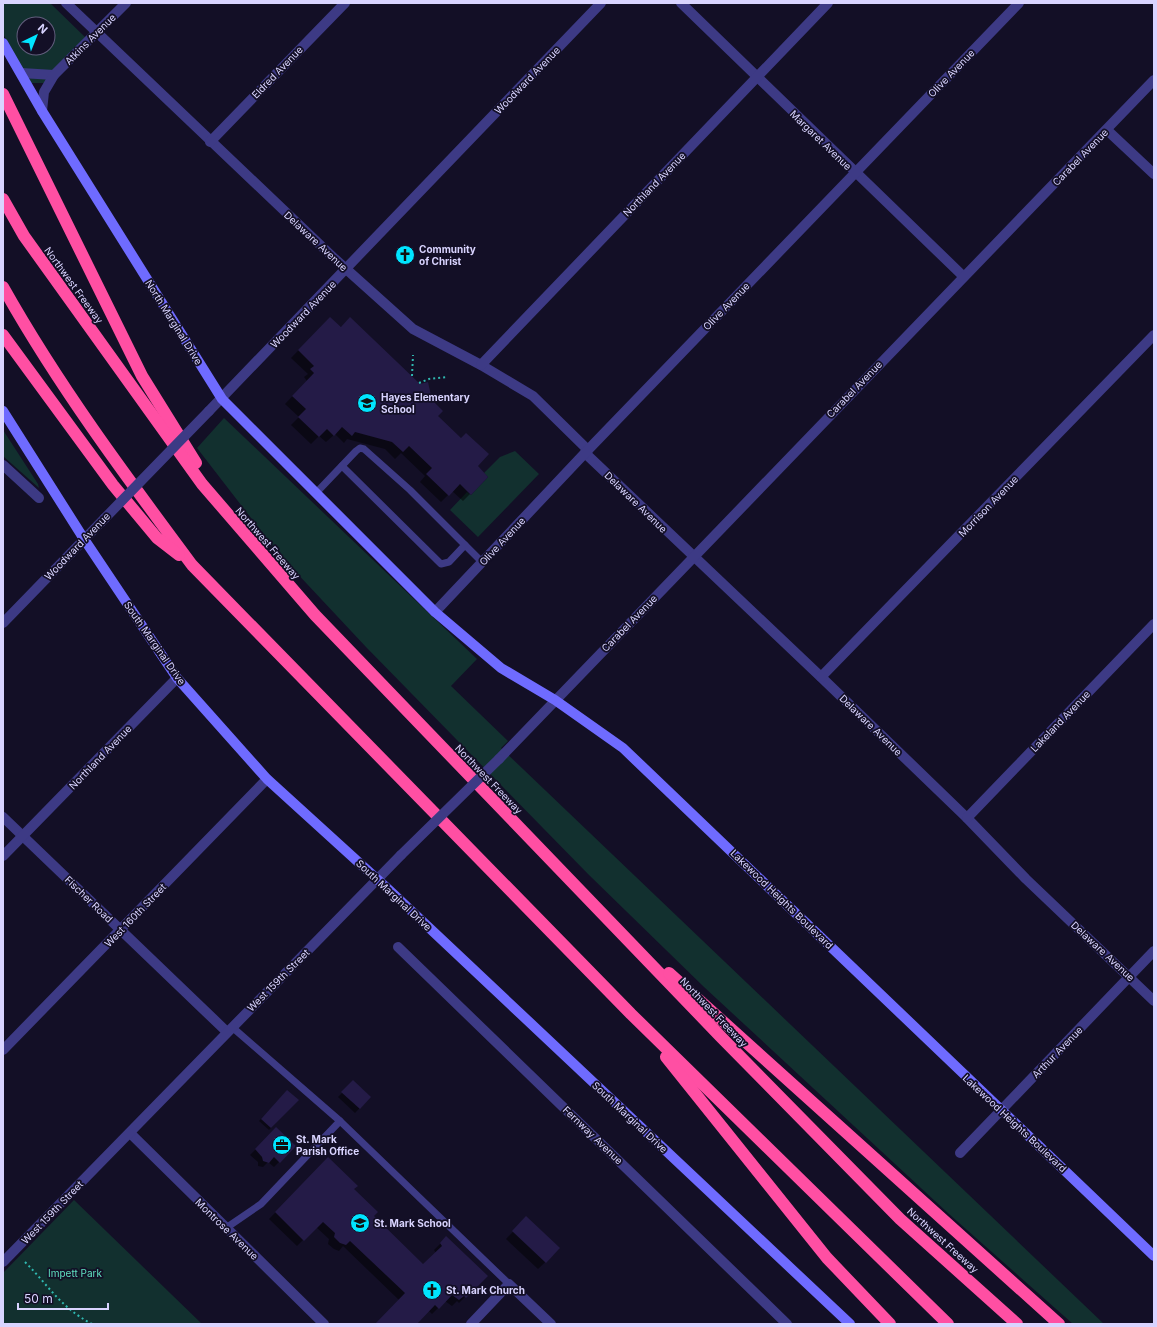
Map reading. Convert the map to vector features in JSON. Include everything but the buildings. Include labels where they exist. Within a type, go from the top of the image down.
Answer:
[{"type":"highway","points":[[3,94],[142,376],[197,465],[315,615]]},
{"type":"highway","name":"Northwest Freeway","points":[[3,199],[24,236],[202,484],[315,615],[720,1036],[900,1219],[1017,1324]]},
{"type":"highway","points":[[3,287],[32,339],[130,482],[192,565],[632,1014],[948,1324]]},
{"type":"highway","points":[[3,335],[113,485],[157,538],[192,565]]},
{"type":"highway","points":[[594,905],[1059,1324]]},
{"type":"highway","points":[[632,1014],[827,1258],[890,1324]]},
{"type":"main road","name":"North Marginal Drive","points":[[3,43],[42,111],[222,398],[390,566]]},
{"type":"main road","name":"South Marginal Drive","points":[[3,411],[84,540],[178,678],[266,779],[377,879],[850,1324]]},
{"type":"main road","name":"Lakewood Heights Boulevard","points":[[390,566],[435,612],[501,668],[555,700],[623,748],[1154,1256]]},
{"type":"street","name":"Delaware Avenue","points":[[66,3],[210,142],[346,269],[413,329],[481,365],[533,396],[586,452],[693,557],[821,677],[967,818],[1026,879],[1154,1000]]},
{"type":"street","name":"Atkins Avenue","points":[[42,111],[44,92],[54,75],[97,34],[126,3]]},
{"type":"street","name":"Eldred Avenue","points":[[210,142],[344,3]]},
{"type":"street","name":"Woodward Avenue","points":[[3,623],[222,398],[601,3]]},
{"type":"street","name":"Margaret Avenue","points":[[681,3],[963,276]]},
{"type":"street","name":"Northland Avenue","points":[[481,365],[828,3]]},
{"type":"street","name":"Olive Avenue","points":[[435,612],[586,452],[1019,3]]},
{"type":"street","points":[[21,73],[54,75]]},
{"type":"street","name":"Carabel Avenue","points":[[555,700],[1154,80]]},
{"type":"street","points":[[1107,130],[1154,174]]},
{"type":"street","name":"Morrison Avenue","points":[[821,677],[1154,335]]},
{"type":"street","points":[[3,465],[39,498]]},
{"type":"street","name":"Lakeland Avenue","points":[[967,818],[1154,624]]},
{"type":"street","name":"Northland Avenue","points":[[3,856],[178,678]]},
{"type":"street","name":"West 159th Street","points":[[3,1262],[377,879],[555,700]]},
{"type":"street","name":"West 160th Street","points":[[3,1050],[266,779]]},
{"type":"street","name":"Fischer Road","points":[[3,817],[121,930],[229,1030]]},
{"type":"street","name":"Fernway Avenue","points":[[398,947],[787,1324]]},
{"type":"street","name":"Arthur Avenue","points":[[960,1153],[1154,950]]},
{"type":"street","name":"Montrose Avenue","points":[[130,1133],[324,1324]]},
{"type":"street","points":[[471,1324],[510,1284],[551,1324]]},
{"type":"lane","points":[[316,493],[360,448],[369,452],[482,562]]},
{"type":"lane","points":[[342,466],[442,564],[449,562],[465,546]]},
{"type":"lane","points":[[229,1030],[340,1121],[510,1284]]},
{"type":"lane","points":[[226,1228],[260,1204],[340,1121]]},
{"type":"path","points":[[412,376],[413,355]]},
{"type":"path","points":[[419,383],[434,378],[446,377]]},
{"type":"path","points":[[25,1262],[59,1301],[92,1324]]},
{"type":"green space","points":[[3,3],[50,3],[87,39],[44,83],[31,83],[3,34]]},
{"type":"green space","points":[[224,418],[477,659],[451,686],[508,741],[501,748],[1104,1324],[1073,1324],[949,1214],[704,987],[588,874],[366,647],[278,553],[197,448]]},
{"type":"green space","points":[[3,430],[38,484],[39,488],[3,456]]},
{"type":"green space","points":[[515,451],[539,474],[478,537],[450,510],[467,492],[471,495],[488,477],[484,473],[500,457]]},
{"type":"green space","name":"Impett Park","points":[[74,1200],[202,1324],[3,1324],[3,1273]]},
{"type":"place","name":"Community of Christ","points":[[405,255]]},
{"type":"place","name":"Hayes Elementary School","points":[[367,403]]},
{"type":"place","name":"St. Mark Parish Office","points":[[282,1145]]},
{"type":"place","name":"St. Mark School","points":[[360,1223]]},
{"type":"place","name":"St. Mark Church","points":[[432,1290]]}]
